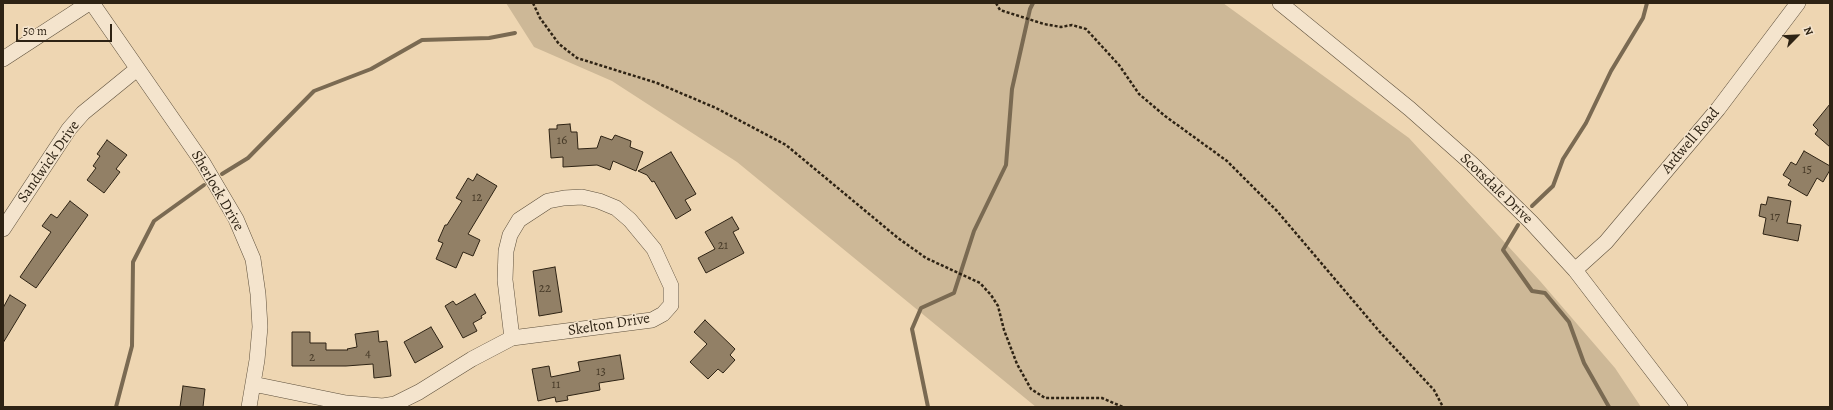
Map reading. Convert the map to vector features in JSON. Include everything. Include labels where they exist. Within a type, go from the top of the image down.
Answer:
[{"type":"street","name":"Sherlock Drive","points":[[92,3],[203,163],[236,220],[253,259],[258,294],[260,327],[249,407]]},
{"type":"street","name":"Scotsdale Drive","points":[[1280,3],[1410,109],[1472,164],[1531,222],[1575,270],[1680,407]]},
{"type":"street","name":"Ardwell Road","points":[[1575,270],[1606,242],[1713,115],[1798,3]]},
{"type":"street","points":[[3,59],[80,5]]},
{"type":"street","name":"Sandwick Drive","points":[[3,228],[69,129],[84,112],[138,69]]},
{"type":"street","name":"Skelton Drive","points":[[253,384],[346,402],[383,406],[395,404],[419,392],[472,359],[512,338],[652,320],[663,314],[671,305],[671,286],[654,249],[630,220],[616,208],[599,201],[582,197],[548,201],[520,220],[510,235],[504,265],[512,338]]},
{"type":"path","points":[[533,3],[540,18],[560,44],[577,58],[657,83],[716,108],[786,145],[898,238],[926,258],[980,283],[992,295],[998,306],[1017,364],[1032,389],[1045,398],[1102,398],[1123,407]]},
{"type":"path","points":[[996,3],[1000,10],[1044,24],[1061,27],[1072,25],[1086,29],[1119,65],[1139,94],[1165,116],[1228,161],[1277,210],[1379,331],[1434,390],[1443,407]]},
{"type":"shaded area","points":[[506,3],[1223,3],[1409,138],[1540,281],[1615,368],[1641,407],[1036,407],[737,162],[612,81],[534,47]]},
{"type":"building","points":[[1830,104],[1830,147],[1815,134],[1818,130],[1813,125]]},
{"type":"building","points":[[570,124],[571,132],[577,132],[578,149],[597,148],[601,136],[612,140],[615,135],[631,141],[630,147],[643,152],[636,171],[613,161],[610,170],[597,165],[563,167],[563,157],[551,158],[549,129],[557,129],[557,125]]},
{"type":"building","points":[[107,140],[127,155],[116,169],[120,172],[104,193],[87,180],[96,168],[93,166],[100,156],[97,154]]},
{"type":"building","points":[[1804,151],[1830,166],[1830,170],[1823,182],[1817,178],[1807,196],[1788,185],[1791,180],[1783,175],[1791,162],[1796,165]]},
{"type":"building","points":[[671,152],[696,194],[685,200],[691,210],[676,219],[654,181],[652,182],[647,175],[638,171]]},
{"type":"building","points":[[477,174],[497,186],[468,234],[480,240],[473,256],[463,252],[456,268],[436,259],[443,243],[438,241],[445,225],[447,225],[462,201],[456,198],[468,178],[473,181]]},
{"type":"building","points":[[1768,197],[1791,201],[1787,223],[1801,225],[1798,241],[1763,234],[1766,218],[1759,216],[1761,204],[1766,205]]},
{"type":"building","points":[[70,201],[88,215],[36,288],[20,277],[51,232],[42,226],[51,214],[57,218]]},
{"type":"building","points":[[732,217],[739,229],[733,232],[744,253],[706,273],[698,258],[715,249],[705,232]]},
{"type":"building","points":[[555,267],[562,312],[539,316],[533,271]]},
{"type":"building","points":[[475,294],[486,313],[481,316],[482,318],[473,323],[477,331],[463,338],[445,306],[453,301],[456,305]]},
{"type":"building","points":[[10,295],[26,305],[3,343],[3,308]]},
{"type":"building","points":[[705,320],[735,349],[730,355],[735,360],[723,373],[718,369],[708,379],[690,362],[707,344],[694,332]]},
{"type":"building","points":[[431,327],[443,347],[415,363],[404,342]]},
{"type":"building","points":[[378,331],[379,342],[387,341],[391,376],[374,378],[373,364],[346,366],[292,366],[292,332],[310,332],[310,343],[326,343],[326,350],[348,350],[347,349],[357,347],[355,334]]},
{"type":"building","points":[[620,355],[624,379],[599,383],[600,390],[567,396],[568,400],[556,402],[555,397],[538,401],[532,369],[549,366],[551,377],[580,371],[578,362]]},
{"type":"building","points":[[183,386],[205,389],[203,407],[180,407]]},
{"type":"waterway","points":[[928,407],[912,329],[921,308],[954,293],[974,231],[1006,165],[1012,89],[1030,9],[1033,3]]},
{"type":"waterway","points":[[1532,206],[1553,186],[1563,159],[1586,123],[1611,71],[1643,18],[1647,3]]},
{"type":"waterway","points":[[222,174],[248,158],[314,91],[371,69],[422,40],[489,38],[515,33]]},
{"type":"waterway","points":[[116,407],[132,346],[133,262],[154,221],[204,185]]},
{"type":"waterway","points":[[1518,225],[1503,250],[1532,291],[1545,293],[1569,322],[1584,363],[1609,407]]}]
